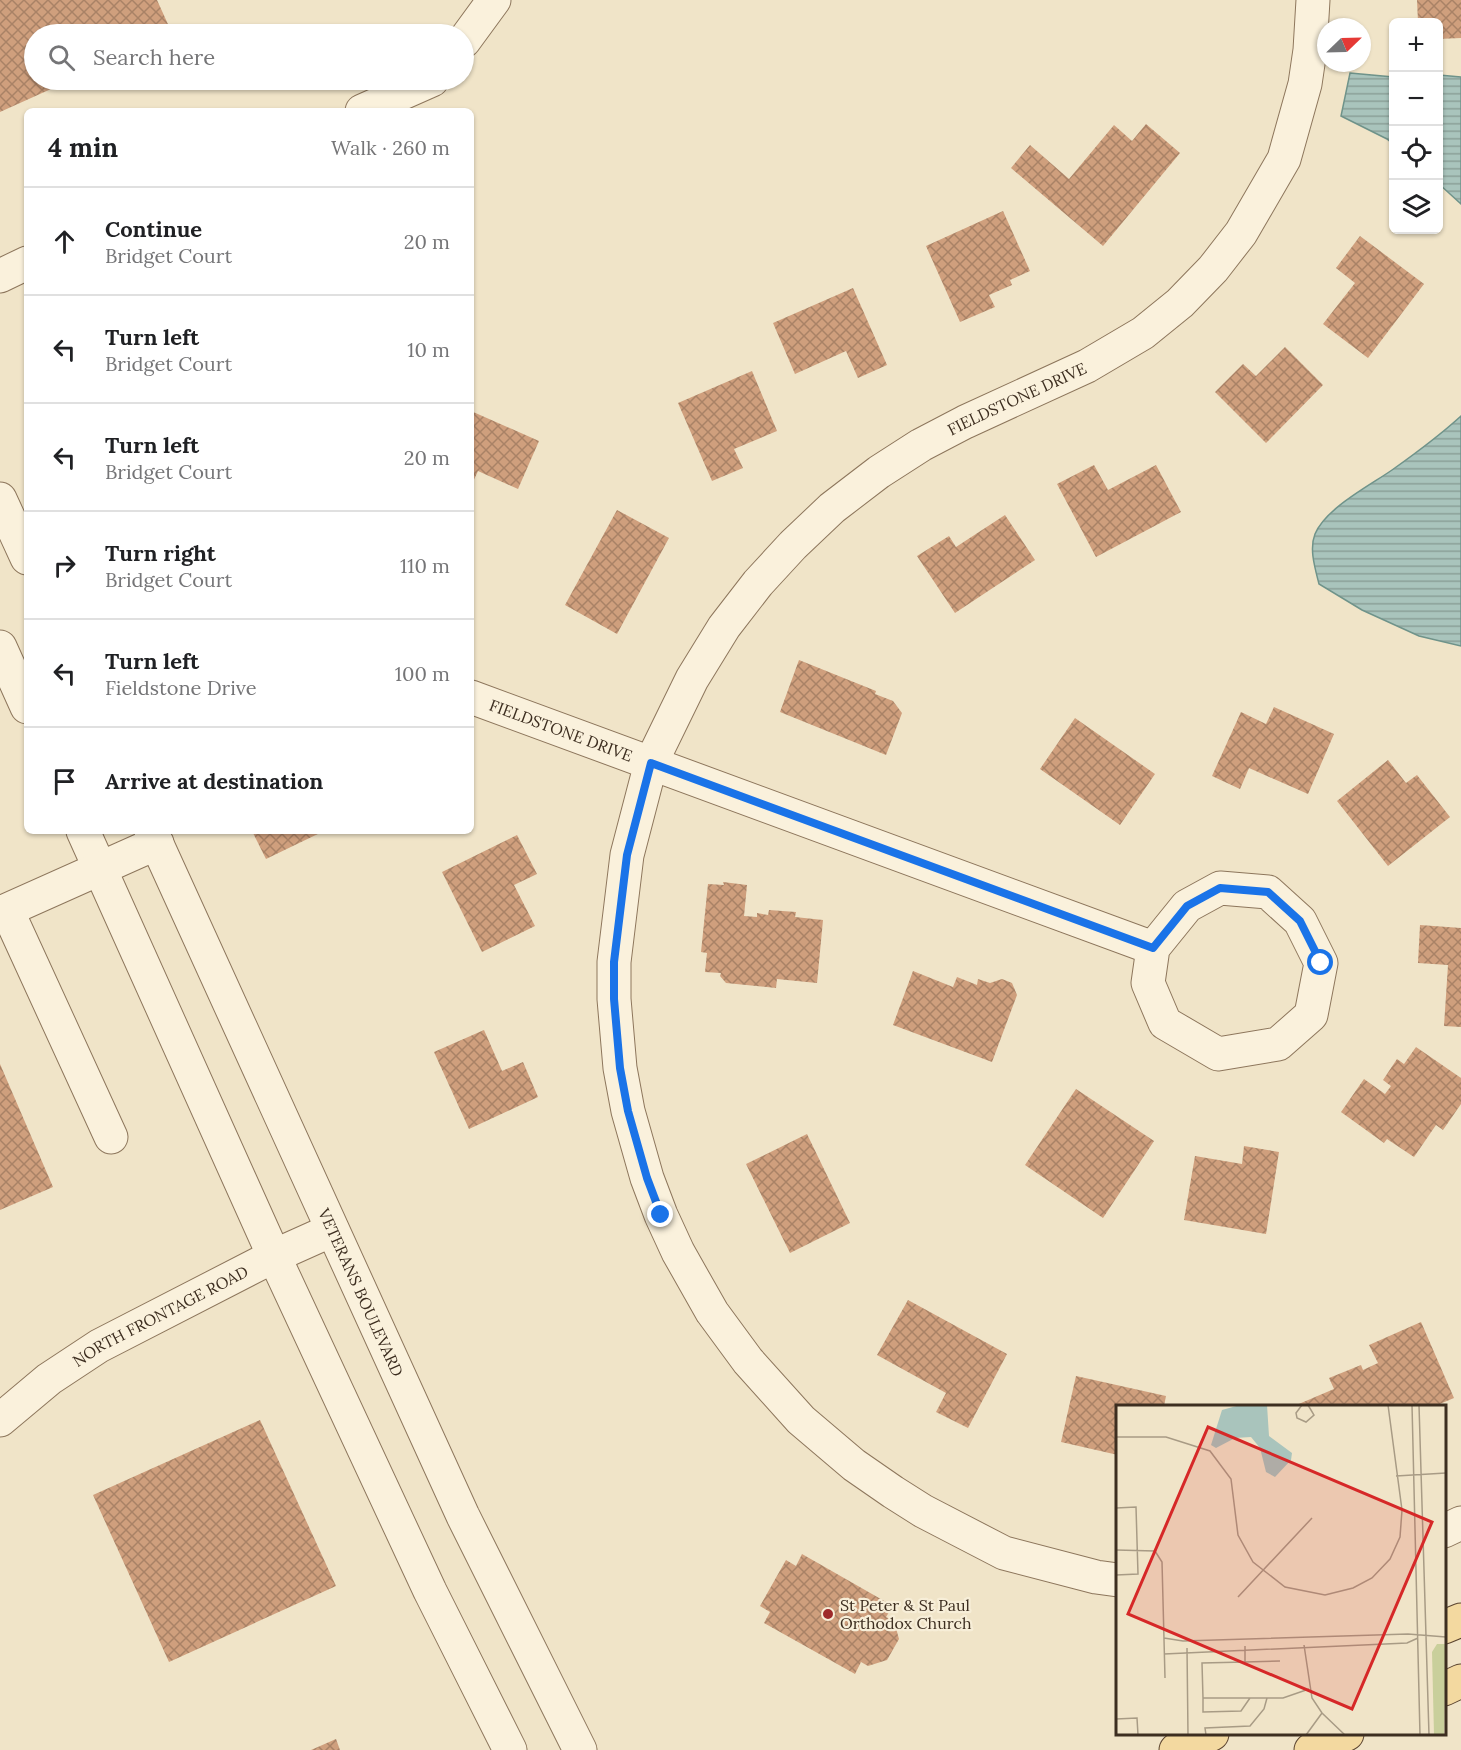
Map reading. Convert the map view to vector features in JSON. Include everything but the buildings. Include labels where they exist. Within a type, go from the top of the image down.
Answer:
[{"type":"main road","points":[[1446,1626],[1461,1620]]},
{"type":"main road","points":[[1446,1688],[1461,1681]]},
{"type":"main road","points":[[1176,1750],[1210,1735]]},
{"type":"main road","points":[[1311,1750],[1345,1735]]},
{"type":"street","points":[[474,27],[494,0]]},
{"type":"street","name":"FIELDSTONE DRIVE","points":[[1116,1580],[1096,1577],[1004,1552],[913,1504],[854,1465],[801,1420],[748,1361],[712,1312],[678,1252],[647,1178],[628,1111],[620,1068],[614,999],[614,962],[627,855],[651,763],[692,679],[724,627],[765,575],[793,545],[832,508],[879,472],[921,445],[965,422],[1087,366],[1143,333],[1180,303],[1213,269],[1241,232],[1284,159],[1305,84],[1313,0]]},
{"type":"street","points":[[369,108],[409,90]]},
{"type":"street","points":[[0,276],[24,264]]},
{"type":"street","points":[[0,499],[24,551]]},
{"type":"street","points":[[0,647],[24,700]]},
{"type":"street","name":"FIELDSTONE DRIVE","points":[[474,698],[651,763]]},
{"type":"street","points":[[651,763],[1153,948]]},
{"type":"street","points":[[84,834],[274,1256],[430,1591],[510,1750]]},
{"type":"street","points":[[111,1137],[4,902],[100,868],[154,837]]},
{"type":"street","name":"VETERANS BOULEVARD","points":[[154,837],[463,1516],[580,1750]]},
{"type":"street","points":[[1220,888],[1268,892],[1300,921],[1321,963],[1311,1015],[1278,1044],[1218,1054],[1165,1023],[1148,983],[1153,948],[1187,906],[1220,888]]},
{"type":"street","name":"NORTH FRONTAGE ROAD","points":[[3,1409],[99,1346],[274,1256],[332,1230]]},
{"type":"street","points":[[1446,1530],[1461,1523]]},
{"type":"water","points":[[1350,73],[1389,77],[1389,141],[1341,116]]},
{"type":"water","points":[[1443,75],[1461,77],[1461,204],[1443,188]]},
{"type":"water","points":[[1461,416],[1461,646],[1419,636],[1362,610],[1319,584],[1313,559],[1313,540],[1328,515],[1410,457]]},
{"type":"place","name":"St Peter & St Paul Orthodox Church","points":[[828,1614]]},
{"type":"route","points":[[661,1215],[647,1178],[628,1111],[620,1068],[614,999],[614,962],[627,855],[651,763],[1153,948],[1187,906],[1220,888],[1268,892],[1300,921],[1321,963]]}]
